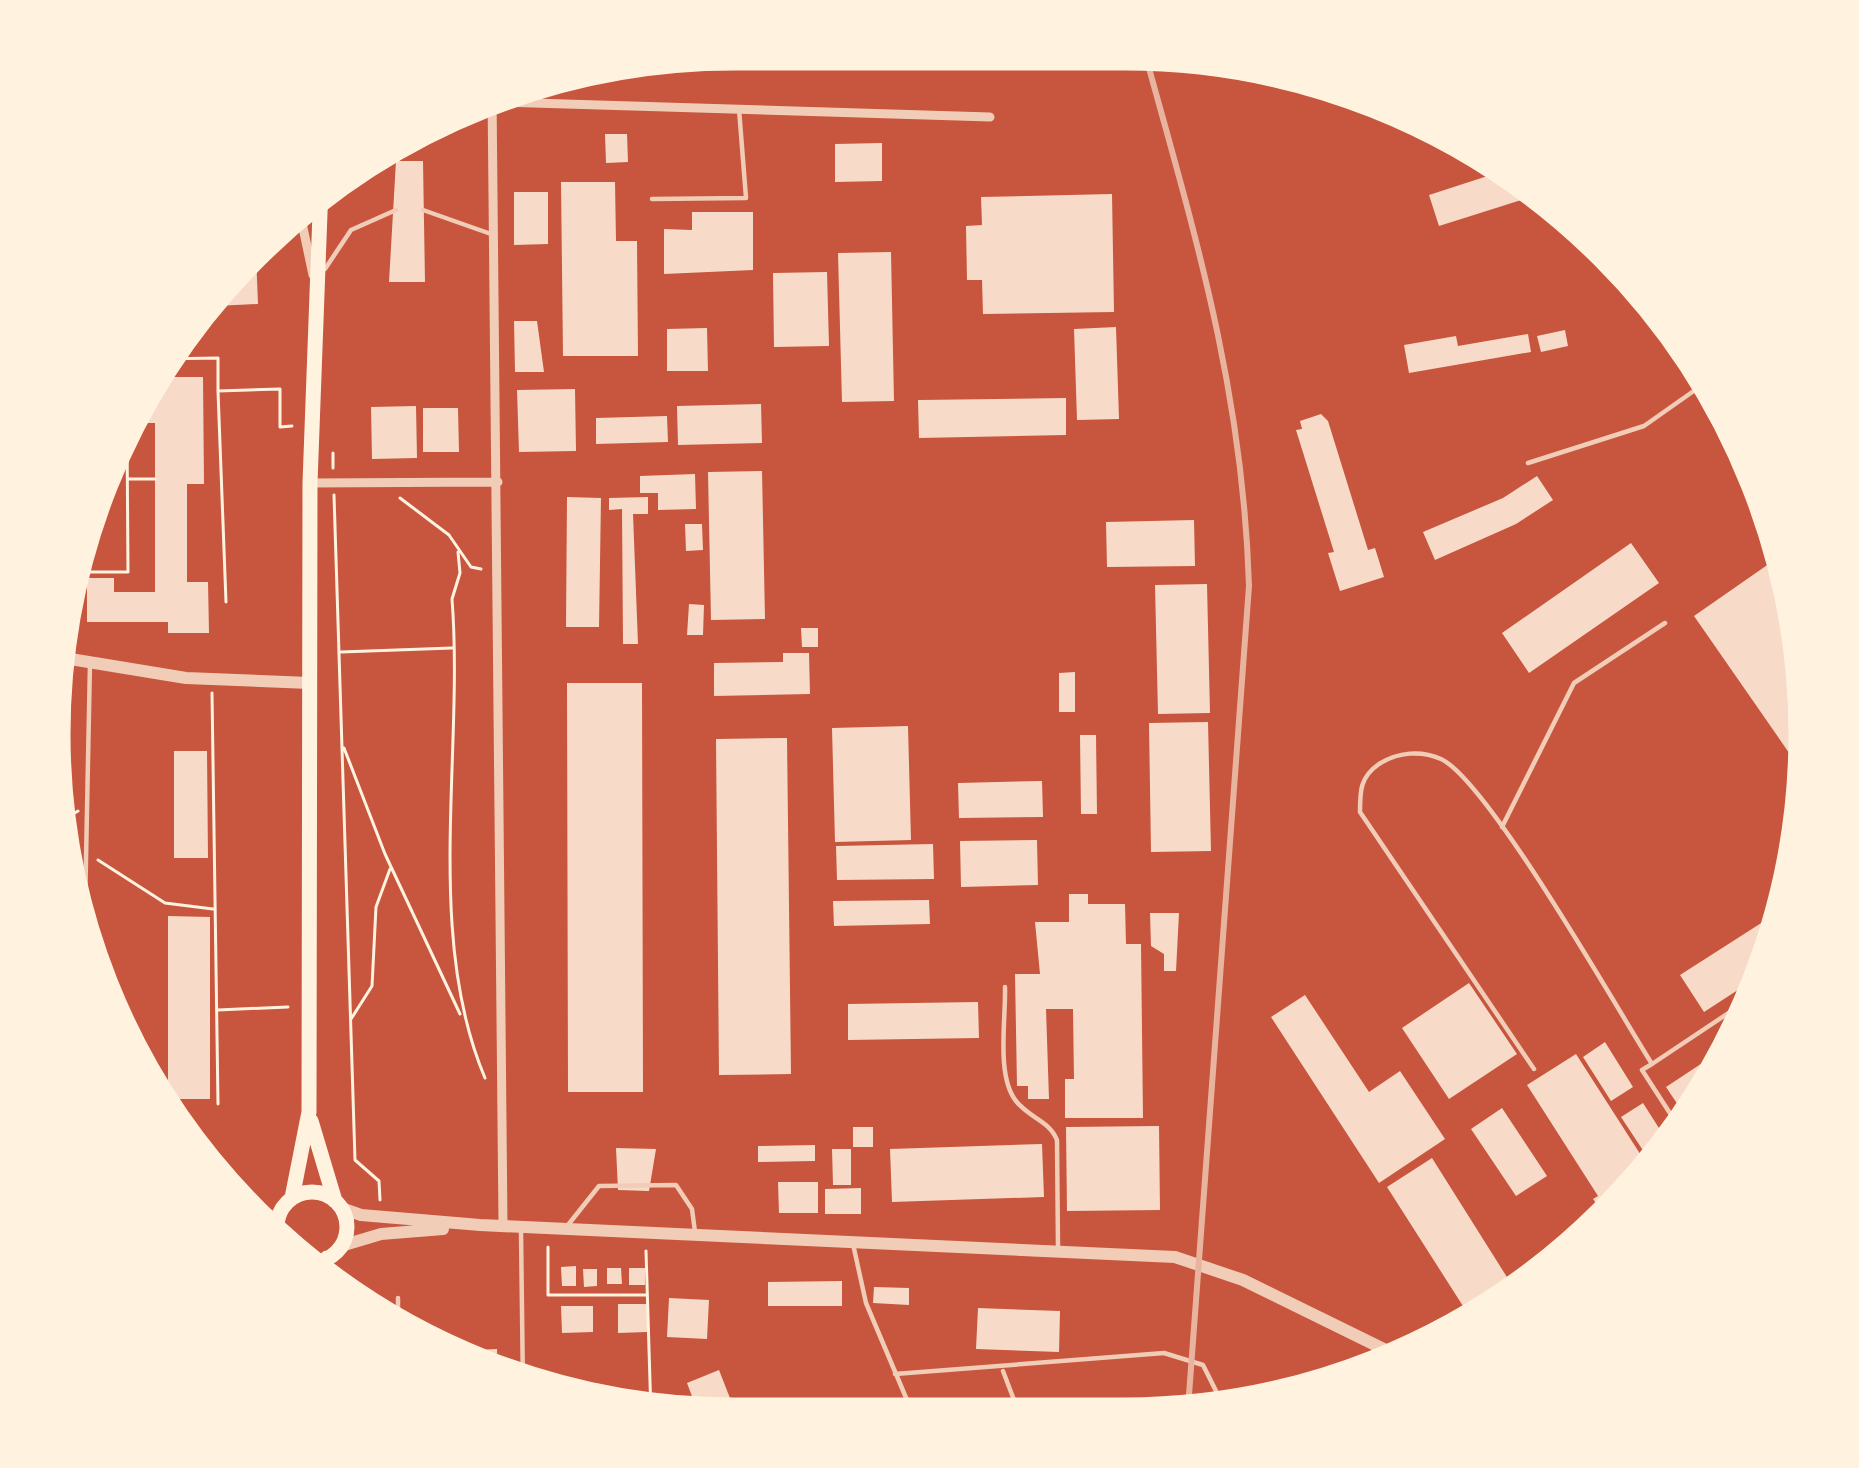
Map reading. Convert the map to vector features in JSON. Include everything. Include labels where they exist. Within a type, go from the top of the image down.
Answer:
[{"type":"main road","points":[[277,1224],[292,1198],[309,1112],[310,483],[320,207]]},
{"type":"main road","points":[[309,1112],[347,1231],[341,1246],[319,1260]]},
{"type":"main road","points":[[292,1198],[318,1192],[338,1204]]},
{"type":"main road","points":[[326,1266],[328,1258]]},
{"type":"street","points":[[520,98],[990,117]]},
{"type":"street","points":[[492,109],[502,1225]]},
{"type":"street","points":[[302,222],[315,284]]},
{"type":"street","points":[[310,483],[498,482]]},
{"type":"street","points":[[67,659],[212,679],[310,682]]},
{"type":"street","points":[[338,1204],[381,1217],[480,1225],[1058,1248],[1201,1262],[1388,1351]]},
{"type":"street","points":[[341,1246],[381,1234],[480,1225]]},
{"type":"lane","points":[[652,200],[746,198],[739,109]]},
{"type":"lane","points":[[315,284],[352,230],[396,210]]},
{"type":"lane","points":[[423,210],[492,234]]},
{"type":"lane","points":[[1528,463],[1644,426],[1699,387]]},
{"type":"lane","points":[[1502,827],[1574,683],[1665,623]]},
{"type":"lane","points":[[85,904],[90,664]]},
{"type":"lane","points":[[1534,1070],[1360,812],[1360,786],[1373,768],[1393,756],[1432,756],[1464,776],[1502,827],[1652,1064]]},
{"type":"lane","points":[[1005,987],[1007,1082],[1017,1102],[1052,1127],[1057,1140],[1058,1248]]},
{"type":"lane","points":[[1674,1119],[1642,1070],[1738,1007]]},
{"type":"lane","points":[[567,1227],[599,1186],[676,1185],[692,1209],[695,1232]]},
{"type":"lane","points":[[522,1226],[523,1371]]},
{"type":"lane","points":[[853,1239],[866,1303],[909,1405]]},
{"type":"lane","points":[[398,1298],[398,1315]]},
{"type":"lane","points":[[895,1374],[1164,1353],[1203,1365],[1219,1398]]},
{"type":"lane","points":[[1002,1369],[1016,1405]]},
{"type":"path","points":[[178,359],[218,358],[226,602]]},
{"type":"path","points":[[218,391],[280,389],[280,427],[292,426]]},
{"type":"path","points":[[83,572],[128,572],[127,447]]},
{"type":"path","points":[[333,453],[355,1160],[380,1181],[381,1217]]},
{"type":"path","points":[[128,478],[155,479]]},
{"type":"path","points":[[398,495],[449,535],[471,567],[498,572]]},
{"type":"path","points":[[458,552],[453,856],[462,1017]]},
{"type":"path","points":[[338,652],[454,648]]},
{"type":"path","points":[[212,679],[218,1104]]},
{"type":"path","points":[[341,741],[484,1078],[500,1094]]},
{"type":"path","points":[[68,815],[87,812]]},
{"type":"path","points":[[86,853],[165,902],[216,909]]},
{"type":"path","points":[[350,1020],[372,986],[376,907],[391,867]]},
{"type":"path","points":[[217,1010],[288,1007]]},
{"type":"path","points":[[548,1247],[548,1295],[648,1295]]},
{"type":"path","points":[[646,1251],[651,1400]]},
{"type":"building","points":[[605,134],[627,134],[628,162],[606,163]]},
{"type":"building","points":[[882,143],[882,181],[835,182],[835,144]]},
{"type":"building","points":[[396,161],[423,161],[425,282],[389,282]]},
{"type":"building","points":[[1494,174],[1528,198],[1439,226],[1429,195]]},
{"type":"building","points":[[561,182],[615,182],[616,241],[637,241],[638,356],[563,356]]},
{"type":"building","points":[[514,192],[548,192],[548,244],[514,245]]},
{"type":"building","points":[[1112,194],[1114,312],[983,314],[982,280],[967,280],[966,226],[982,225],[981,197]]},
{"type":"building","points":[[692,212],[753,212],[753,270],[664,274],[664,229],[692,230]]},
{"type":"building","points":[[891,252],[894,401],[842,402],[838,253]]},
{"type":"building","points":[[256,264],[258,304],[219,306]]},
{"type":"building","points":[[827,272],[829,346],[774,347],[773,273]]},
{"type":"building","points":[[514,321],[537,321],[544,372],[515,372]]},
{"type":"building","points":[[1116,327],[1119,419],[1077,420],[1074,329]]},
{"type":"building","points":[[707,328],[708,371],[667,371],[667,329]]},
{"type":"building","points":[[1565,330],[1568,346],[1541,352],[1537,336]]},
{"type":"building","points":[[1528,334],[1531,352],[1409,373],[1404,345],[1456,336],[1458,346]]},
{"type":"building","points":[[166,377],[203,377],[204,484],[187,484],[187,582],[208,582],[209,633],[168,633],[168,622],[87,622],[87,578],[114,578],[114,592],[155,592],[155,423],[140,423]]},
{"type":"building","points":[[575,389],[576,451],[519,452],[517,390]]},
{"type":"building","points":[[1066,398],[1066,435],[919,438],[918,400]]},
{"type":"building","points":[[761,404],[762,443],[678,445],[677,406]]},
{"type":"building","points":[[416,406],[417,458],[372,459],[371,407]]},
{"type":"building","points":[[423,408],[458,408],[459,452],[423,452]]},
{"type":"building","points":[[1321,414],[1328,421],[1368,550],[1375,548],[1384,577],[1340,591],[1328,553],[1334,552],[1296,430],[1302,429],[1300,421]]},
{"type":"building","points":[[667,416],[668,442],[596,444],[596,418]]},
{"type":"building","points":[[762,471],[765,619],[711,620],[708,472]]},
{"type":"building","points":[[695,474],[696,509],[658,510],[658,493],[640,493],[640,476]]},
{"type":"building","points":[[1537,476],[1553,500],[1516,524],[1435,560],[1423,532],[1503,498]]},
{"type":"building","points":[[567,497],[601,498],[599,627],[566,627]]},
{"type":"building","points":[[648,497],[648,514],[633,514],[638,644],[623,644],[622,509],[609,510],[609,498]]},
{"type":"building","points":[[1194,520],[1195,566],[1107,567],[1106,522]]},
{"type":"building","points":[[685,524],[702,524],[703,550],[686,551]]},
{"type":"building","points":[[1631,543],[1659,583],[1529,673],[1502,633]]},
{"type":"building","points":[[1773,561],[1795,690],[1795,762],[1694,616]]},
{"type":"building","points":[[1207,584],[1210,713],[1158,714],[1155,585]]},
{"type":"building","points":[[689,604],[704,605],[703,635],[687,635]]},
{"type":"building","points":[[801,628],[818,628],[818,647],[802,647]]},
{"type":"building","points":[[783,653],[809,653],[810,694],[714,696],[714,663],[783,662]]},
{"type":"building","points":[[1075,672],[1075,712],[1059,712],[1059,673]]},
{"type":"building","points":[[567,683],[642,683],[643,1092],[568,1092]]},
{"type":"building","points":[[1208,722],[1211,851],[1151,852],[1149,723]]},
{"type":"building","points":[[908,726],[911,840],[835,842],[832,728]]},
{"type":"building","points":[[1080,735],[1096,735],[1097,814],[1081,814]]},
{"type":"building","points":[[787,738],[791,1074],[719,1075],[716,739]]},
{"type":"building","points":[[174,751],[207,751],[208,858],[174,858]]},
{"type":"building","points":[[1042,781],[1043,817],[959,818],[958,783]]},
{"type":"building","points":[[1037,840],[1038,885],[961,887],[960,841]]},
{"type":"building","points":[[933,844],[934,879],[837,880],[836,846]]},
{"type":"building","points":[[1069,894],[1088,894],[1088,904],[1125,904],[1126,944],[1141,944],[1143,1118],[1065,1118],[1065,1079],[1074,1079],[1073,1009],[1046,1009],[1049,1099],[1028,1099],[1028,1086],[1017,1086],[1015,974],[1040,974],[1035,922],[1069,922]]},
{"type":"building","points":[[929,900],[930,924],[834,926],[833,901]]},
{"type":"building","points":[[1150,913],[1179,913],[1176,971],[1164,971],[1164,954],[1151,946]]},
{"type":"building","points":[[168,916],[210,917],[210,1099],[171,1099]]},
{"type":"building","points":[[1770,917],[1748,984],[1704,1012],[1680,975]]},
{"type":"building","points":[[1469,983],[1517,1054],[1449,1099],[1402,1028]]},
{"type":"building","points":[[1305,995],[1369,1092],[1400,1071],[1445,1139],[1379,1183],[1271,1017]]},
{"type":"building","points":[[978,1002],[979,1038],[848,1040],[848,1004]]},
{"type":"building","points":[[1605,1042],[1633,1087],[1611,1101],[1583,1057]]},
{"type":"building","points":[[1576,1054],[1643,1159],[1599,1208],[1593,1199],[1598,1196],[1527,1085]]},
{"type":"building","points":[[1714,1055],[1681,1110],[1666,1087]]},
{"type":"building","points":[[1643,1103],[1663,1134],[1646,1155],[1621,1117]]},
{"type":"building","points":[[1502,1108],[1547,1176],[1516,1196],[1471,1129]]},
{"type":"building","points":[[1159,1126],[1160,1210],[1067,1211],[1066,1127]]},
{"type":"building","points":[[853,1127],[873,1127],[873,1147],[853,1147]]},
{"type":"building","points":[[1042,1144],[1044,1197],[892,1202],[890,1149]]},
{"type":"building","points":[[815,1145],[815,1161],[758,1162],[758,1146]]},
{"type":"building","points":[[616,1148],[656,1149],[649,1191],[618,1190]]},
{"type":"building","points":[[832,1149],[851,1149],[851,1185],[833,1185]]},
{"type":"building","points":[[1432,1158],[1511,1283],[1466,1311],[1387,1187]]},
{"type":"building","points":[[778,1182],[818,1182],[818,1213],[779,1213]]},
{"type":"building","points":[[861,1188],[861,1214],[825,1214],[825,1189]]},
{"type":"building","points":[[576,1266],[576,1286],[562,1286],[561,1267]]},
{"type":"building","points":[[607,1268],[621,1268],[622,1284],[607,1284]]},
{"type":"building","points":[[629,1268],[645,1268],[645,1285],[629,1285]]},
{"type":"building","points":[[583,1269],[597,1269],[597,1286],[584,1287]]},
{"type":"building","points":[[842,1281],[842,1306],[768,1306],[768,1282]]},
{"type":"building","points":[[874,1287],[909,1288],[909,1305],[873,1303]]},
{"type":"building","points":[[669,1298],[709,1300],[707,1339],[667,1337]]},
{"type":"building","points":[[618,1304],[647,1304],[647,1332],[618,1333]]},
{"type":"building","points":[[561,1306],[593,1306],[593,1332],[562,1333]]},
{"type":"building","points":[[978,1308],[1060,1311],[1059,1352],[976,1349]]},
{"type":"building","points":[[497,1349],[497,1361],[477,1354],[469,1350]]},
{"type":"building","points":[[719,1370],[733,1405],[695,1404],[687,1383]]},
{"type":"railway","points":[[1148,64],[1197,245],[1226,377],[1245,514],[1249,586],[1188,1402]]}]
